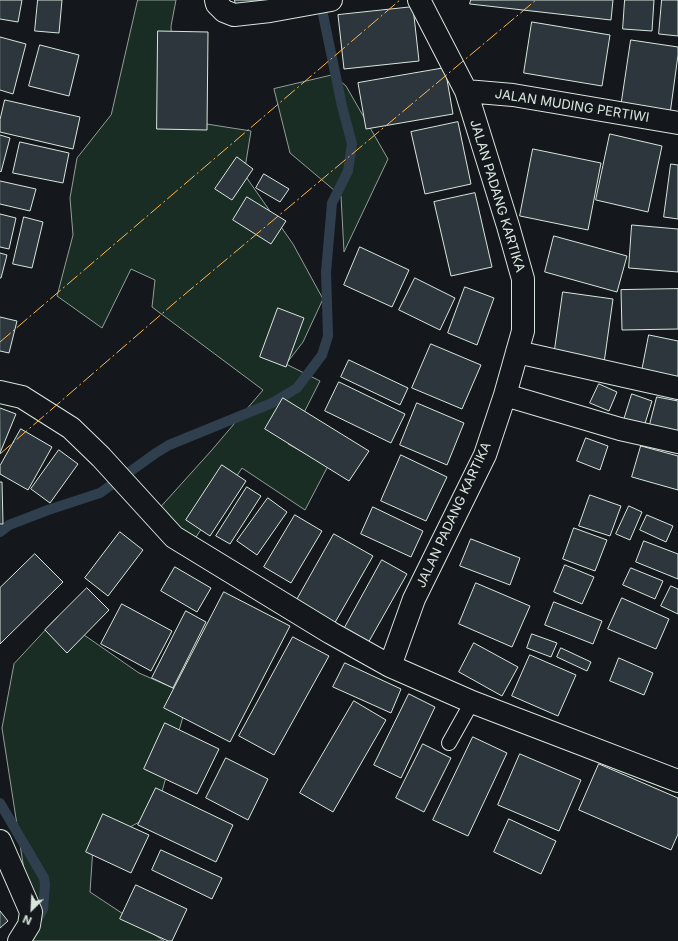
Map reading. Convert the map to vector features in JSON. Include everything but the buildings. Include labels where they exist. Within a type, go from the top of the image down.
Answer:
[{"type":"street","points":[[216,0],[217,4],[224,10],[234,14],[270,11],[331,0]]},
{"type":"street","name":"JALAN PADANG KARTIKA","points":[[390,666],[414,600],[485,455],[505,395],[523,331],[523,279],[466,91],[419,0]]},
{"type":"street","name":"JALAN MUDING PERTIWI","points":[[466,91],[513,95],[678,123]]},
{"type":"street","points":[[518,352],[678,388]]},
{"type":"street","points":[[0,392],[22,397],[71,428],[101,457],[174,536],[331,632],[390,666],[472,702],[678,781]]},
{"type":"street","points":[[505,395],[620,429],[678,442]]},
{"type":"street","points":[[0,841],[31,912],[30,926],[19,941]]},
{"type":"lane","points":[[449,743],[472,702]]},
{"type":"green space","points":[[138,0],[176,0],[171,26],[175,119],[251,131],[244,174],[293,244],[323,299],[303,342],[286,364],[320,381],[288,444],[328,466],[305,510],[242,468],[194,540],[156,512],[263,390],[152,307],[155,280],[131,269],[102,328],[57,296],[73,235],[70,198],[77,158],[111,115]]},
{"type":"green space","points":[[333,75],[346,86],[388,159],[344,252],[341,196],[290,153],[274,89]]},
{"type":"green space","points":[[58,617],[139,673],[189,695],[156,813],[93,847],[90,892],[164,941],[18,941],[24,870],[2,728],[14,664]]},
{"type":"waterway","points":[[0,532],[9,525],[48,510],[100,493],[169,445],[272,403],[297,388],[322,355],[328,336],[326,272],[332,203],[348,171],[352,144],[342,106],[320,0]]},
{"type":"waterway","points":[[0,803],[44,878],[45,885],[43,909],[35,924]]},
{"type":"power","points":[[0,342],[400,0]]},
{"type":"power","points":[[0,454],[172,305],[536,0]]}]
